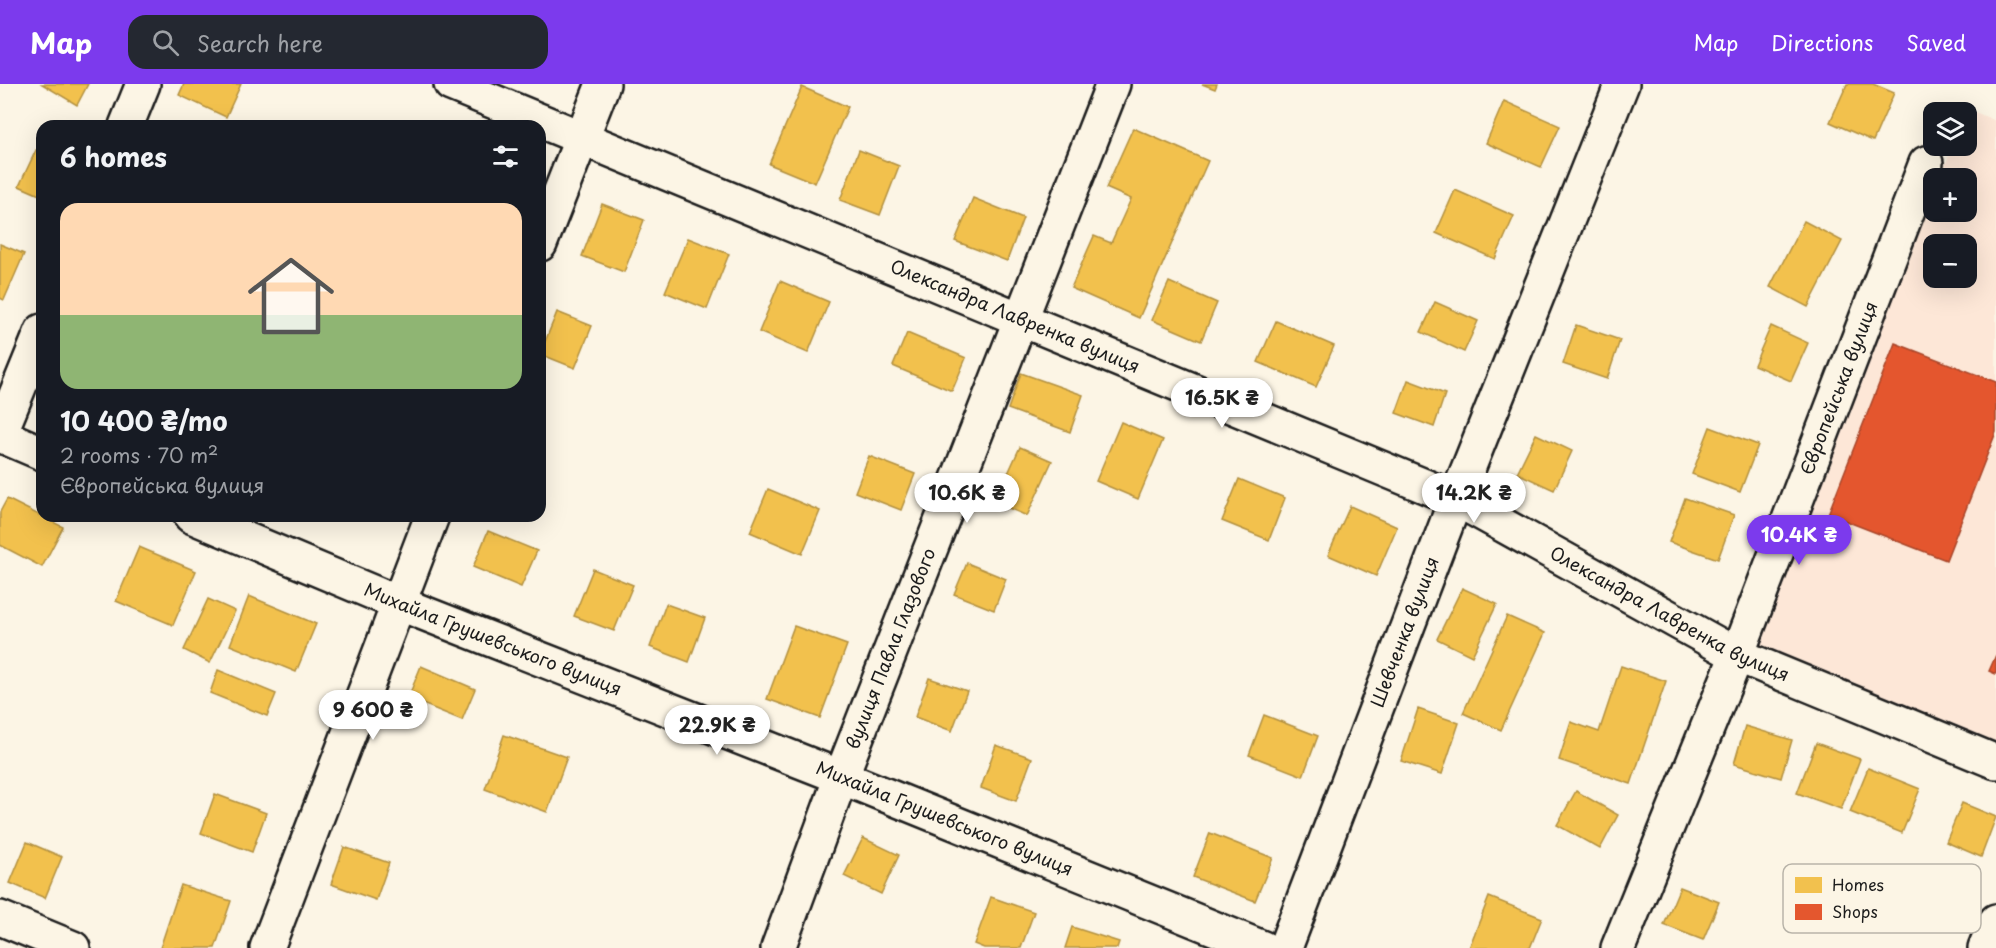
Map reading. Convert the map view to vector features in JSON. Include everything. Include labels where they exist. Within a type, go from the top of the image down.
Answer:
[{"type":"street","points":[[128,120],[143,84]]},
{"type":"street","name":"Олександра Лавренка вулиця","points":[[451,84],[540,120]]},
{"type":"street","points":[[546,229],[603,84]]},
{"type":"street","name":"вулиця Павла Глазового","points":[[778,948],[841,777],[1113,84]]},
{"type":"street","name":"Шевченка вулиця","points":[[1285,948],[1456,499],[1622,84]]},
{"type":"street","name":"Олександра Лавренка вулиця","points":[[546,122],[1456,499],[1737,655],[1996,762]]},
{"type":"street","name":"Європейська вулиця","points":[[1618,948],[1737,655],[1926,163]]},
{"type":"street","points":[[36,346],[0,434],[36,450]]},
{"type":"street","name":"Михайла Грушевського вулиця","points":[[205,522],[398,603],[841,777],[1263,948]]},
{"type":"street","points":[[267,948],[430,522]]},
{"type":"street","points":[[0,918],[73,948]]},
{"type":"street","points":[[1985,948],[1996,921]]},
{"type":"shaded area","points":[[1977,113],[1996,121],[1996,746],[1749,652],[1923,220],[1923,222],[1977,222],[1977,168],[1944,168],[1949,156],[1977,156]]},
{"type":"building: Homes","points":[[42,84],[88,84],[77,105]]},
{"type":"building: Homes","points":[[184,84],[241,84],[226,117],[179,95]]},
{"type":"building: Homes","points":[[1202,84],[1217,84],[1215,89]]},
{"type":"building: Homes","points":[[1847,84],[1873,84],[1894,93],[1873,141],[1830,122]]},
{"type":"building: Homes","points":[[802,87],[848,107],[815,183],[769,164]]},
{"type":"building: Homes","points":[[1504,101],[1560,126],[1541,167],[1486,143]]},
{"type":"building: Homes","points":[[1133,128],[1208,161],[1139,318],[1071,288],[1094,236],[1111,243],[1131,199],[1106,188]]},
{"type":"building: Homes","points":[[36,150],[36,193],[19,186]]},
{"type":"building: Homes","points":[[859,150],[899,166],[880,215],[840,200]]},
{"type":"building: Homes","points":[[1455,190],[1514,216],[1495,259],[1436,233]]},
{"type":"building: Homes","points":[[973,198],[1023,218],[1007,261],[955,241]]},
{"type":"building: Homes","points":[[602,204],[644,220],[624,272],[582,256]]},
{"type":"building: Homes","points":[[1804,221],[1842,241],[1808,307],[1770,287]]},
{"type":"building: Homes","points":[[688,238],[729,254],[707,309],[665,292]]},
{"type":"building: Homes","points":[[0,244],[24,254],[4,300],[0,298]]},
{"type":"building: Homes","points":[[780,281],[829,302],[808,353],[759,332]]},
{"type":"building: Homes","points":[[1169,282],[1217,303],[1201,341],[1152,320]]},
{"type":"building: Homes","points":[[1435,302],[1478,321],[1464,352],[1421,332]]},
{"type":"building: Homes","points":[[557,312],[592,326],[575,368],[546,356],[546,339]]},
{"type":"building: Homes","points":[[1276,321],[1334,346],[1316,387],[1258,362]]},
{"type":"building: Homes","points":[[1576,325],[1620,340],[1607,379],[1563,364]]},
{"type":"building: Homes","points":[[1771,326],[1808,343],[1791,381],[1754,365]]},
{"type":"building: Homes","points":[[907,333],[966,358],[952,391],[893,366]]},
{"type":"building: Homes","points":[[1021,373],[1083,395],[1070,432],[1008,409]]},
{"type":"building: Homes","points":[[1408,380],[1445,394],[1434,427],[1396,413]]},
{"type":"building: Homes","points":[[1121,422],[1163,440],[1138,499],[1096,481]]},
{"type":"building: Homes","points":[[1710,427],[1758,445],[1740,492],[1692,474]]},
{"type":"building: Homes","points":[[1536,434],[1572,451],[1554,490],[1517,473]]},
{"type":"building: Homes","points":[[1020,447],[1052,461],[1027,516],[995,502]]},
{"type":"building: Homes","points":[[869,456],[915,474],[901,510],[855,492]]},
{"type":"building: Homes","points":[[1239,479],[1285,498],[1269,540],[1222,521]]},
{"type":"building: Homes","points":[[768,489],[820,511],[802,554],[750,532]]},
{"type":"building: Homes","points":[[1685,498],[1734,515],[1718,559],[1669,542]]},
{"type":"building: Homes","points":[[7,499],[36,514],[36,522],[53,522],[63,527],[42,567],[0,545],[0,512]]},
{"type":"building: Homes","points":[[1350,506],[1397,527],[1376,576],[1328,555]]},
{"type":"building: Homes","points":[[488,531],[537,551],[521,587],[473,567]]},
{"type":"building: Homes","points":[[139,547],[196,571],[173,625],[116,601]]},
{"type":"building: Homes","points":[[967,563],[1006,579],[994,610],[954,594]]},
{"type":"building: Homes","points":[[593,569],[633,585],[614,631],[574,616]]},
{"type":"building: Homes","points":[[1462,588],[1497,604],[1472,656],[1437,639]]},
{"type":"building: Homes","points":[[249,596],[316,624],[296,672],[230,645]]},
{"type":"building: Homes","points":[[208,599],[235,611],[210,663],[184,650]]},
{"type":"building: Homes","points":[[666,604],[705,618],[689,662],[650,647]]},
{"type":"building: Homes","points":[[1507,616],[1545,633],[1501,730],[1463,713]]},
{"type":"building: Homes","points":[[794,626],[847,645],[820,718],[767,699]]},
{"type":"building: Homes","points":[[421,666],[475,689],[462,720],[408,698]]},
{"type":"building: Homes","points":[[1621,666],[1666,681],[1631,784],[1559,760],[1571,722],[1599,732]]},
{"type":"building: Homes","points":[[218,670],[276,694],[267,716],[210,693]]},
{"type":"building: Homes","points":[[929,678],[967,691],[952,731],[915,717]]},
{"type":"building: Homes","points":[[1418,709],[1459,723],[1442,774],[1401,761]]},
{"type":"building: Homes","points":[[1264,715],[1318,736],[1303,776],[1249,755]]},
{"type":"building: Homes","points":[[1745,726],[1792,740],[1781,778],[1734,764]]},
{"type":"building: Homes","points":[[504,735],[567,757],[547,812],[485,789]]},
{"type":"building: Homes","points":[[1816,743],[1860,759],[1841,809],[1797,793]]},
{"type":"building: Homes","points":[[996,745],[1032,758],[1016,801],[981,788]]},
{"type":"building: Homes","points":[[1868,768],[1920,789],[1902,833],[1850,812]]},
{"type":"building: Homes","points":[[1576,791],[1618,815],[1600,849],[1557,825]]},
{"type":"building: Homes","points":[[215,794],[266,813],[252,852],[201,833]]},
{"type":"building: Homes","points":[[1962,803],[1996,817],[1981,857],[1946,842]]},
{"type":"building: Homes","points":[[1210,833],[1273,858],[1255,901],[1193,877]]},
{"type":"building: Homes","points":[[863,838],[899,855],[881,894],[844,876]]},
{"type":"building: Homes","points":[[27,842],[62,857],[45,898],[10,883]]},
{"type":"building: Homes","points":[[344,847],[389,863],[376,900],[331,884]]},
{"type":"building: Homes","points":[[181,885],[231,901],[215,948],[160,948]]},
{"type":"building: Homes","points":[[1680,887],[1719,902],[1703,940],[1664,925]]},
{"type":"building: Homes","points":[[991,897],[1034,912],[1021,948],[984,948],[974,944]]},
{"type":"building: Homes","points":[[1489,897],[1542,918],[1530,948],[1469,948]]},
{"type":"building: Homes","points":[[1072,927],[1119,942],[1117,948],[1065,948]]},
{"type":"building: Shops","points":[[1895,343],[1996,382],[1996,432],[1946,560],[1828,514]]},
{"type":"building: Shops","points":[[1996,655],[1996,674],[1989,671]]}]
